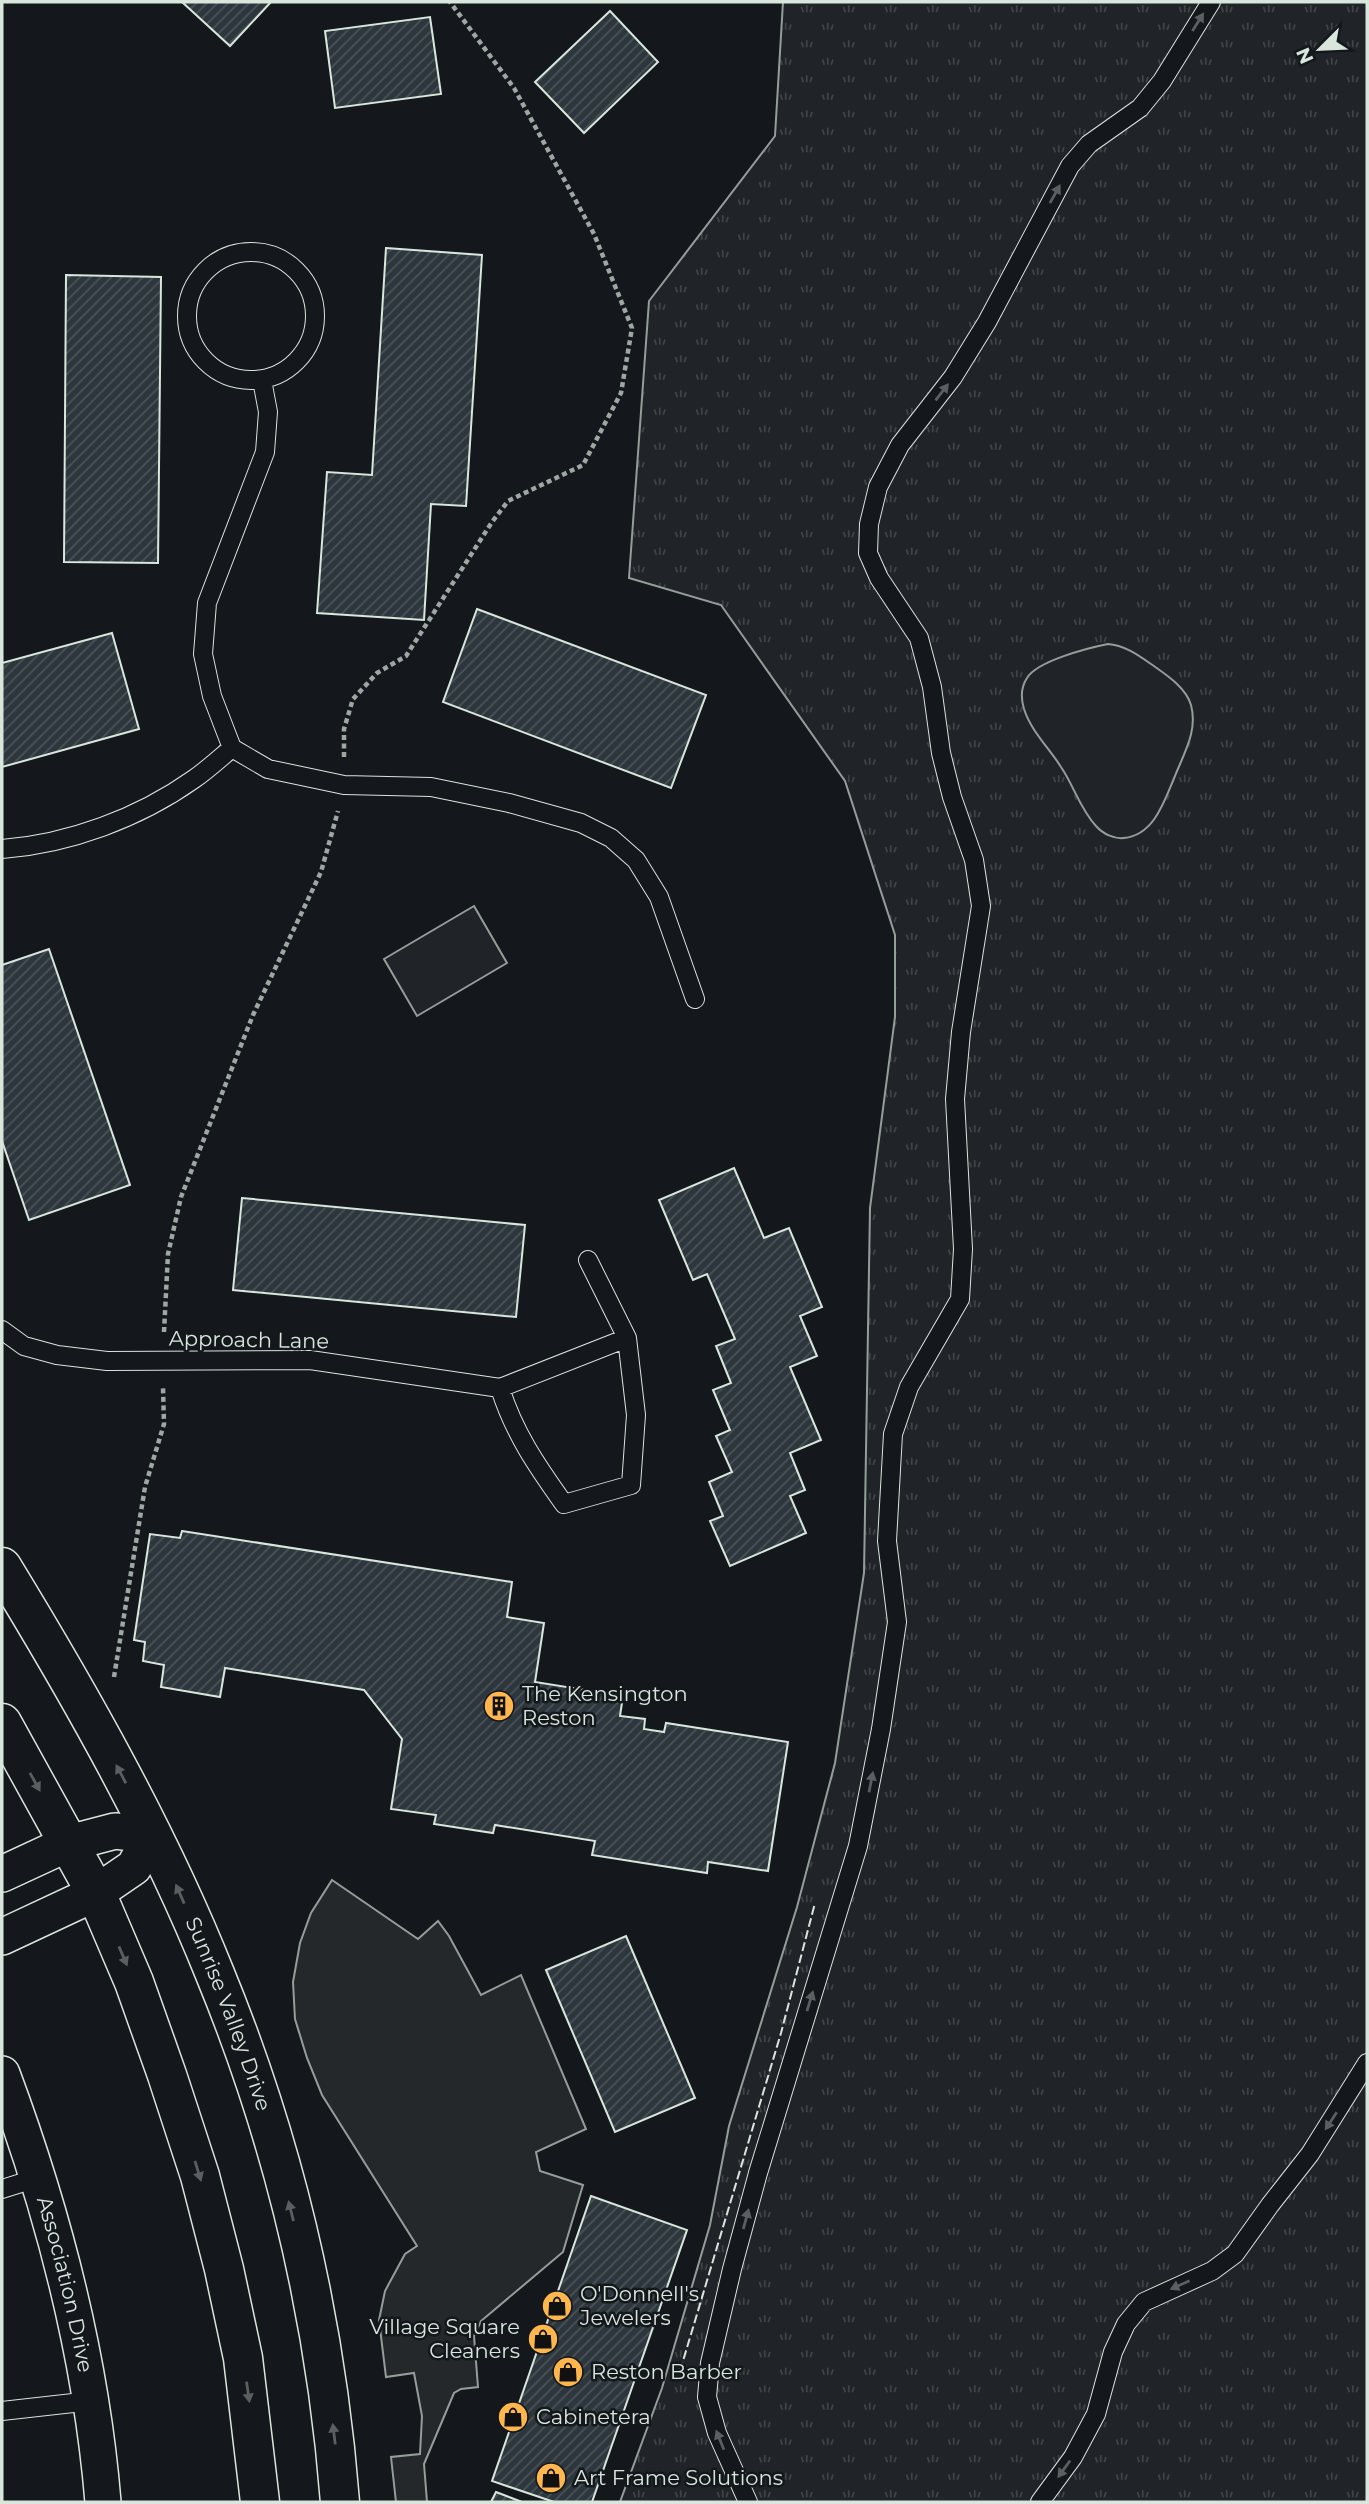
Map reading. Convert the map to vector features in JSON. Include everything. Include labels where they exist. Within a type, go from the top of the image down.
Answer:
[{"type":"main road","name":"Sunrise Valley Drive","points":[[2,1567],[85,1705],[173,1878],[226,2002],[257,2088],[280,2165],[307,2276],[330,2397],[340,2502]]},
{"type":"main road","points":[[2,1723],[96,1893],[134,1982],[200,2176],[243,2358],[260,2502]]},
{"type":"street","points":[[2,1874],[69,1843],[115,1831],[151,1835],[134,1867],[96,1893],[2,1937]]},
{"type":"street","name":"Association Drive","points":[[2,2074],[37,2178],[74,2314],[91,2401],[103,2502]]},
{"type":"lane","points":[[748,2502],[717,2432],[707,2397],[710,2363],[758,2173],[858,1846],[881,1729],[897,1622],[887,1541],[893,1434],[909,1387],[960,1299],[963,1249],[956,1099],[961,1032],[981,906],[974,860],[952,797],[941,753],[932,687],[919,638],[879,578],[868,553],[869,524],[878,487],[900,445],[953,377],[988,322],[1070,166],[1089,144],[1140,107],[1162,81],[1211,2]]},
{"type":"lane","points":[[239,252],[261,252],[289,263],[305,279],[316,311],[314,333],[301,358],[284,373],[262,380],[238,380],[218,371],[200,356],[189,332],[189,298],[199,277],[215,262],[239,252]]},
{"type":"lane","points":[[262,380],[268,412],[265,452],[207,603],[203,654],[212,696],[232,748],[268,769],[344,785],[431,787],[509,803],[581,823],[611,838],[636,860],[659,897],[695,999]]},
{"type":"lane","points":[[2,849],[52,841],[98,828],[146,807],[193,780],[232,748]]},
{"type":"lane","points":[[500,1388],[526,1451],[564,1504],[631,1485],[636,1415],[627,1338],[588,1260]]},
{"type":"lane","name":"Approach Lane","points":[[2,1331],[24,1346],[57,1355],[107,1361],[310,1360],[500,1388],[627,1338]]},
{"type":"lane","points":[[1040,2502],[1073,2457],[1097,2414],[1113,2352],[1126,2324],[1144,2302],[1212,2271],[1235,2254],[1269,2205],[1310,2154],[1367,2063]]},
{"type":"lane","points":[[2,2189],[37,2178]]},
{"type":"lane","points":[[2,2411],[91,2401]]},
{"type":"path","points":[[114,1683],[145,1487],[164,1424],[163,1361],[168,1254],[181,1197],[253,1014],[321,872],[344,785],[344,729],[353,699],[377,673],[406,656],[508,501],[583,465],[621,393],[632,328],[594,234],[514,88],[450,2]]},
{"type":"green space","points":[[783,2],[1367,2],[1367,2502],[620,2502],[662,2388],[710,2225],[729,2126],[797,1907],[835,1763],[864,1573],[870,1208],[895,1017],[895,935],[845,781],[721,605],[629,578],[649,301],[775,136]]},
{"type":"green space","points":[[1108,644],[1131,651],[1174,682],[1185,692],[1193,715],[1189,742],[1157,814],[1144,830],[1124,838],[1105,834],[1090,819],[1066,774],[1031,725],[1022,701],[1027,678],[1041,666],[1064,656]]},
{"type":"green space","points":[[474,906],[507,963],[417,1016],[384,959]]},
{"type":"shaded area","points":[[332,1880],[418,1939],[438,1921],[481,1995],[521,1975],[586,2129],[536,2152],[540,2171],[583,2185],[563,2252],[481,2321],[474,2336],[478,2387],[461,2389],[454,2393],[424,2464],[427,2502],[396,2502],[391,2457],[420,2454],[422,2416],[414,2373],[386,2377],[379,2320],[385,2291],[405,2254],[417,2246],[322,2095],[295,2019],[293,1982],[300,1943],[311,1913]]},
{"type":"building","points":[[182,2],[271,2],[230,46]]},
{"type":"building","points":[[610,11],[658,62],[584,133],[535,82]]},
{"type":"building","points":[[430,17],[441,94],[335,108],[325,31]]},
{"type":"building","points":[[386,248],[482,255],[466,506],[431,504],[424,620],[317,613],[327,472],[372,475]]},
{"type":"building","points":[[66,275],[161,277],[158,563],[64,562]]},
{"type":"building","points":[[477,609],[706,695],[671,788],[443,702]]},
{"type":"building","points":[[112,633],[139,729],[2,767],[2,663]]},
{"type":"building","points":[[49,949],[130,1185],[29,1220],[2,1141],[2,965]]},
{"type":"building","points":[[734,1168],[764,1238],[789,1228],[822,1307],[800,1316],[817,1356],[790,1367],[821,1440],[790,1453],[805,1490],[790,1496],[806,1533],[730,1566],[710,1521],[723,1516],[709,1482],[732,1472],[716,1436],[730,1430],[713,1390],[731,1383],[716,1346],[735,1339],[707,1274],[693,1280],[659,1200]]},
{"type":"building","points":[[242,1198],[525,1225],[516,1317],[233,1290]]},
{"type":"building","name":"The Kensington Reston","points":[[182,1531],[512,1582],[507,1617],[544,1623],[535,1682],[623,1696],[620,1716],[645,1719],[644,1729],[664,1732],[666,1723],[788,1742],[768,1871],[708,1862],[707,1873],[592,1855],[595,1841],[495,1825],[493,1833],[434,1824],[436,1815],[391,1809],[402,1739],[364,1690],[225,1668],[220,1697],[161,1687],[164,1665],[143,1661],[145,1642],[134,1640],[150,1534],[180,1538]]},
{"type":"building","points":[[626,1936],[695,2098],[615,2132],[546,1970]]},
{"type":"building","points":[[591,2196],[687,2230],[592,2502],[554,2502],[492,2481]]},
{"type":"building","points":[[496,2492],[522,2502],[491,2502]]},
{"type":"fence","points":[[680,2371],[781,2033],[815,1903]]},
{"type":"place","name":"The Kensington Reston","points":[[499,1706]]},
{"type":"place","name":"O'Donnell's Jewelers","points":[[557,2306]]},
{"type":"place","name":"Village Square Cleaners","points":[[543,2339]]},
{"type":"place","name":"Reston Barber","points":[[568,2372]]},
{"type":"place","name":"Cabinetera","points":[[513,2417]]},
{"type":"place","name":"Art Frame Solutions","points":[[551,2478]]}]
